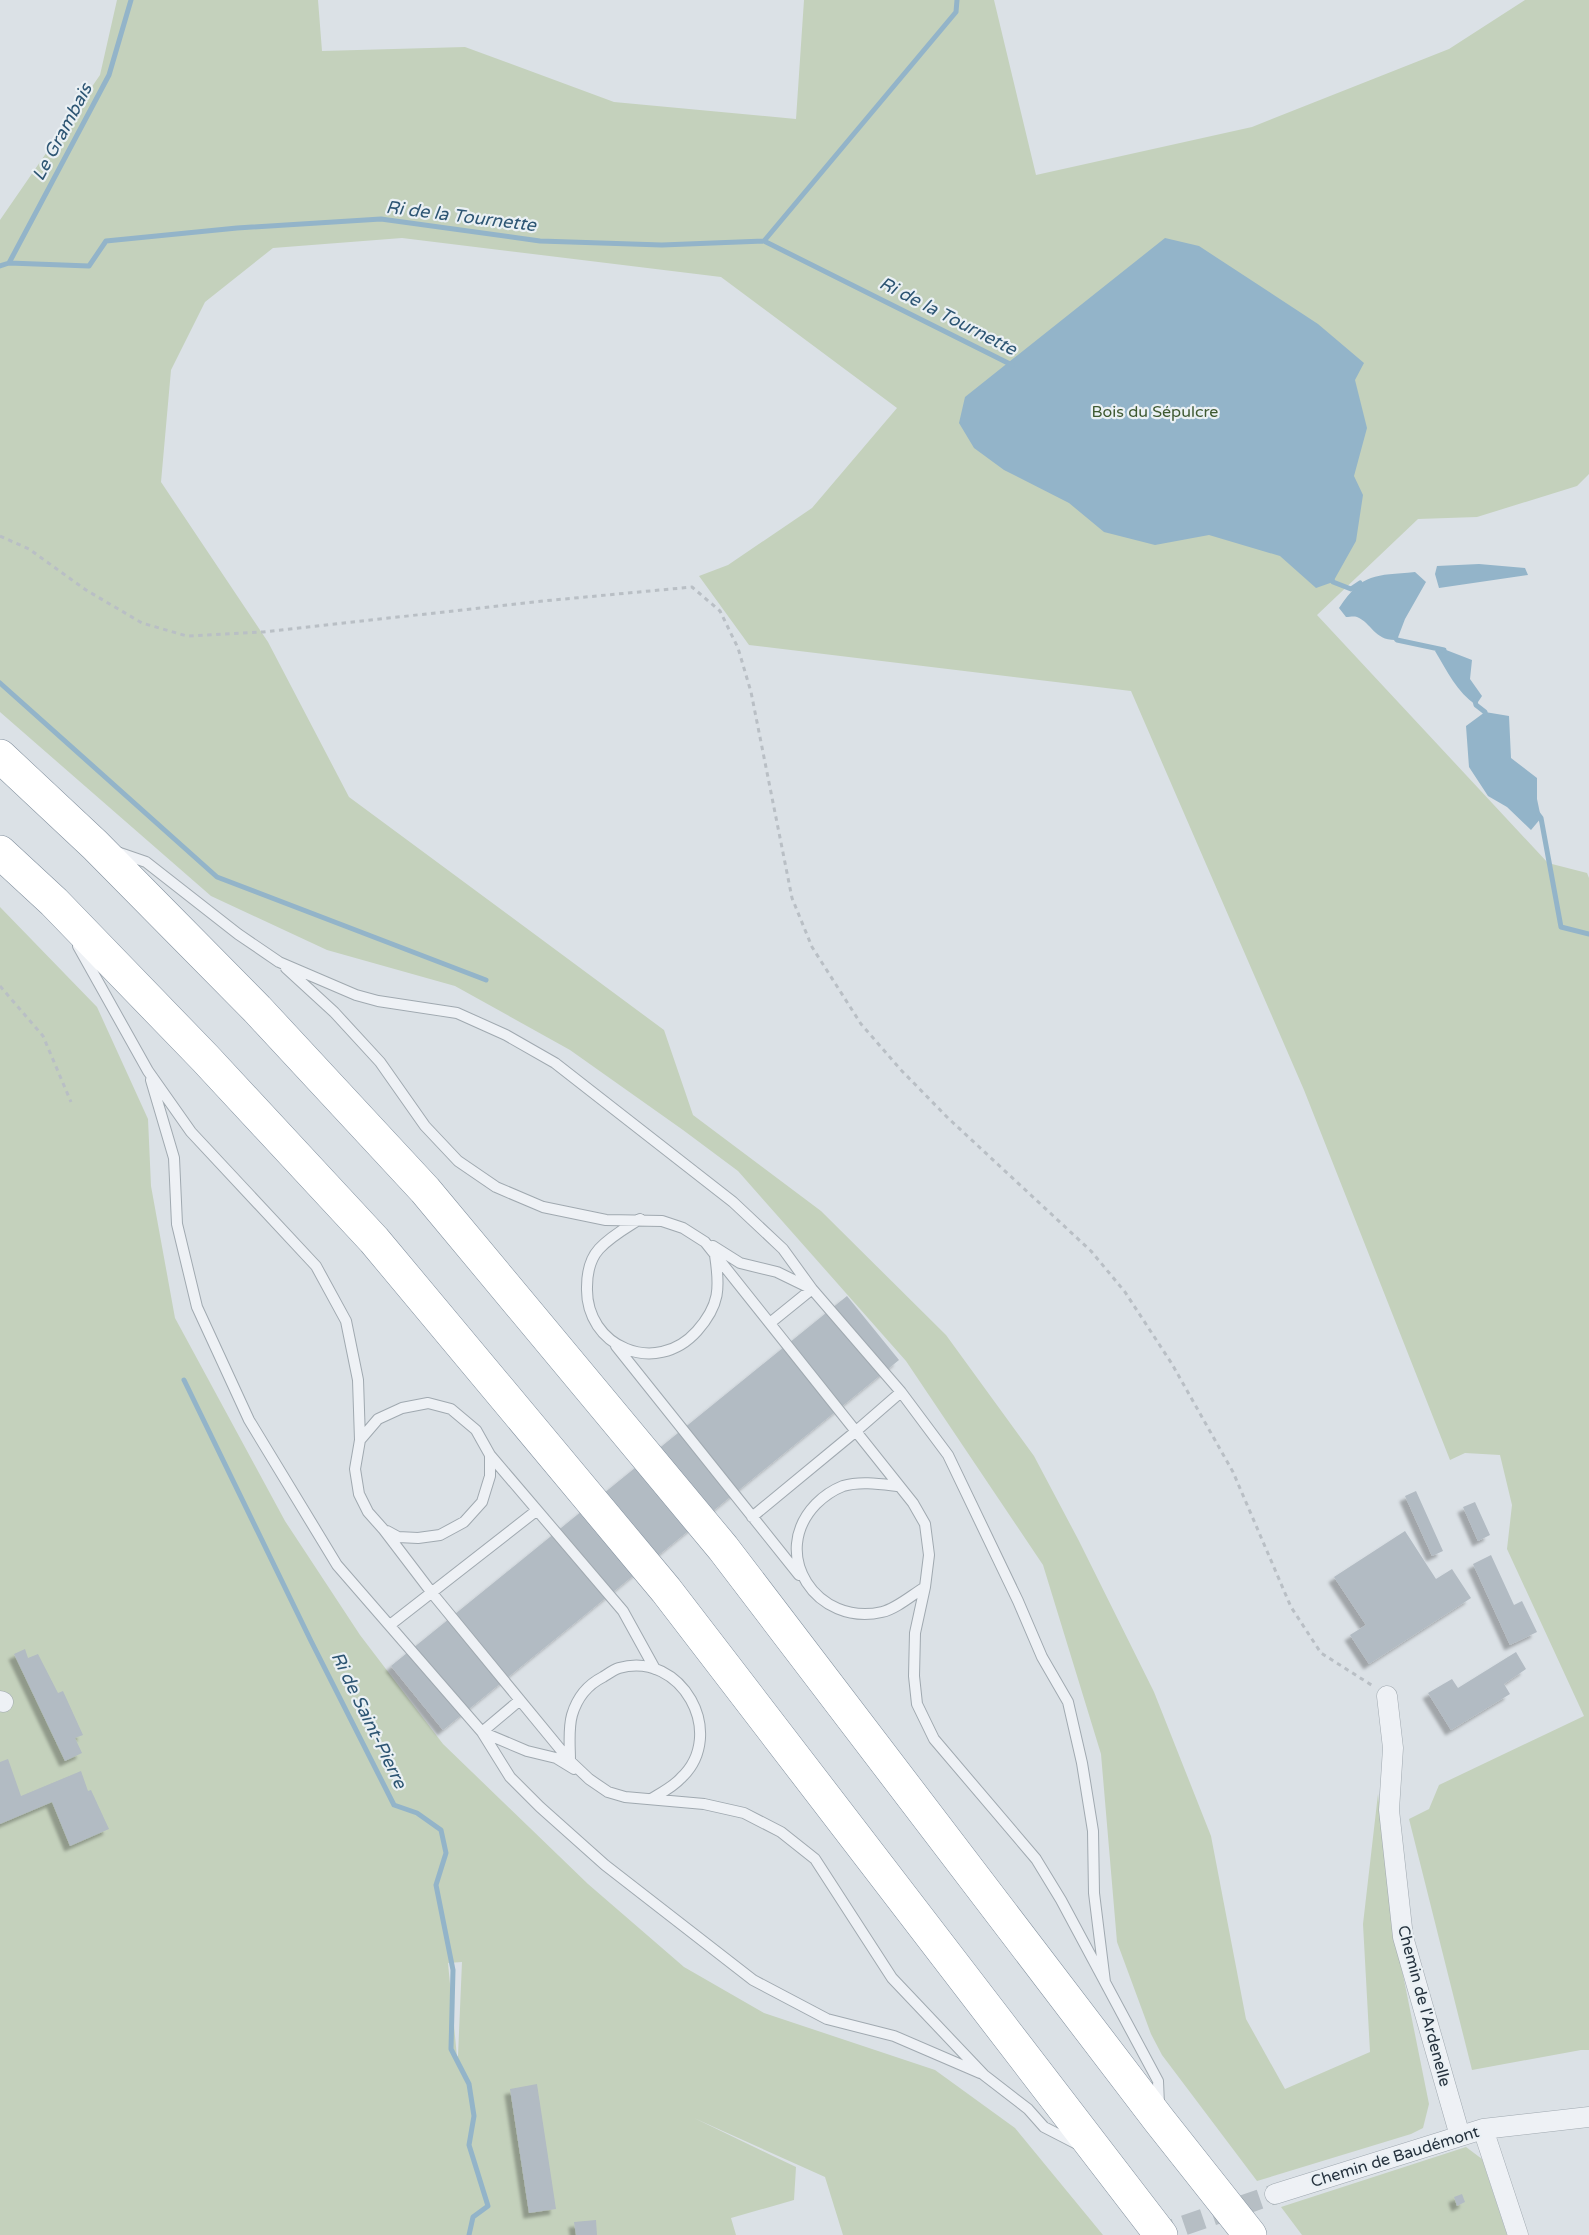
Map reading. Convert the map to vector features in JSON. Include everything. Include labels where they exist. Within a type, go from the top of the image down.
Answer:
[{"type":"highway","points":[[0,756],[94,845],[257,1009],[425,1190],[723,1548],[1159,2120],[1250,2235]]},
{"type":"highway","points":[[0,852],[54,902],[206,1058],[374,1240],[666,1590],[1161,2235]]},
{"type":"street","name":"Chemin de l'Ardenelle","points":[[1387,1695],[1393,1748],[1389,1810],[1403,1937],[1460,2136]]},
{"type":"street","name":"Chemin de Baudémont","points":[[1275,2194],[1483,2129],[1589,2117]]},
{"type":"street","points":[[1483,2129],[1518,2235]]},
{"type":"lane","points":[[94,845],[146,862],[238,934],[279,962],[334,1012],[380,1062],[424,1126],[458,1161],[496,1187],[543,1207],[606,1220],[662,1221],[683,1228],[740,1263],[777,1272],[812,1289]]},
{"type":"lane","points":[[54,902],[148,1071],[191,1132],[316,1266],[346,1321],[358,1380],[360,1440],[355,1469],[359,1494],[368,1512],[570,1761],[590,1779]]},
{"type":"lane","points":[[279,962],[356,995],[378,1001],[457,1013],[506,1035],[555,1063],[733,1202],[783,1250],[812,1289],[901,1392],[948,1455],[1018,1601],[1042,1657],[1068,1702],[1082,1763],[1093,1831],[1094,1893],[1105,1982]]},
{"type":"lane","points":[[148,1071],[174,1158],[177,1224],[197,1307],[249,1420],[337,1565],[482,1732],[510,1777],[540,1808],[605,1865],[753,1980],[827,2019],[894,2036],[984,2075]]},
{"type":"lane","points":[[641,1219],[616,1234],[598,1250],[587,1272],[586,1302],[598,1328],[614,1343],[819,1598],[839,1609],[858,1615],[884,1612],[925,1587]]},
{"type":"lane","points":[[705,1242],[912,1503],[925,1524],[928,1554],[925,1587],[915,1633],[914,1676],[917,1704],[934,1739],[1036,1859],[1061,1900],[1080,1940],[1158,2081],[1159,2120]]},
{"type":"lane","points":[[614,1343],[641,1353],[663,1353],[693,1336],[711,1316],[717,1297],[718,1278],[714,1252]]},
{"type":"lane","points":[[770,1323],[812,1289]]},
{"type":"lane","points":[[752,1517],[901,1392]]},
{"type":"lane","points":[[360,1440],[378,1419],[402,1408],[428,1403],[451,1409],[476,1430],[490,1455],[623,1611],[655,1669]]},
{"type":"lane","points":[[384,1530],[398,1537],[418,1538],[440,1535],[464,1522],[482,1502],[490,1476],[490,1455]]},
{"type":"lane","points":[[803,1580],[795,1552],[799,1528],[806,1515],[824,1497],[842,1486],[863,1484],[897,1486]]},
{"type":"lane","points":[[390,1625],[536,1511]]},
{"type":"lane","points":[[570,1761],[571,1718],[578,1700],[592,1683],[618,1668],[633,1666],[655,1669],[670,1676],[687,1691],[699,1719],[700,1738],[694,1760],[682,1778],[651,1799]]},
{"type":"lane","points":[[482,1732],[520,1700]]},
{"type":"lane","points":[[482,1732],[527,1751],[556,1758],[608,1792],[626,1797],[704,1804],[744,1813],[781,1832],[815,1859],[892,1978],[984,2075],[1028,2109],[1044,2127],[1098,2155]]},
{"type":"path","points":[[0,536],[28,549],[86,590],[142,623],[187,636],[263,632],[692,587],[720,611],[738,648],[751,692],[792,898],[812,947],[861,1024],[900,1070],[948,1118],[1091,1251],[1125,1292],[1172,1364],[1233,1472],[1291,1607],[1321,1653],[1387,1695]]},
{"type":"path","points":[[0,986],[43,1035],[71,1102]]},
{"type":"green space","name":"Bois du Sépulcre","points":[[117,0],[318,0],[322,51],[465,47],[614,102],[796,119],[804,0],[994,0],[1036,175],[1252,127],[1449,49],[1525,0],[1589,0],[1589,474],[1577,486],[1477,517],[1418,519],[1317,615],[1548,863],[1587,873],[1589,878],[1589,2050],[1472,2070],[1409,1819],[1429,1809],[1439,1785],[1584,1716],[1507,1549],[1512,1505],[1500,1455],[1465,1453],[1450,1460],[1304,1090],[1131,691],[749,645],[699,576],[728,565],[812,508],[897,408],[721,277],[402,238],[273,248],[205,302],[171,370],[161,482],[268,642],[349,797],[664,1030],[693,1115],[821,1211],[946,1335],[1034,1456],[1154,1692],[1211,1836],[1246,2019],[1285,2089],[1370,2052],[1363,1924],[1378,1794],[1395,1935],[1429,2104],[1423,2128],[1411,2134],[1257,2181],[1162,2055],[1151,2034],[1117,1942],[1101,1754],[1043,1565],[906,1361],[738,1171],[570,1050],[455,986],[327,950],[211,896],[0,712],[0,220],[100,75]]},
{"type":"green space","points":[[0,907],[97,1007],[148,1119],[151,1186],[175,1318],[285,1521],[360,1635],[443,1744],[588,1884],[684,1967],[764,2013],[935,2070],[1015,2128],[1103,2235],[843,2235],[825,2177],[694,2118],[796,2167],[794,2200],[731,2218],[736,2235],[0,2235]],"holes":[[[462,1962],[458,2056],[448,1963]]]},
{"type":"green space","points":[[1466,2147],[1482,2159],[1507,2235],[1302,2235],[1281,2207]]},
{"type":"water","points":[[1165,238],[1199,246],[1318,324],[1364,363],[1355,380],[1367,428],[1354,476],[1363,495],[1356,541],[1333,582],[1316,588],[1280,556],[1209,535],[1155,545],[1104,532],[1069,503],[1004,470],[974,448],[959,423],[965,397]]},
{"type":"water","points":[[1479,564],[1525,568],[1528,575],[1439,588],[1435,574],[1437,566]]},
{"type":"water","points":[[1415,572],[1426,582],[1405,619],[1397,640],[1383,638],[1362,620],[1356,617],[1346,617],[1339,608],[1355,588],[1371,578]]},
{"type":"water","points":[[1441,648],[1472,660],[1470,679],[1482,696],[1476,705],[1463,694],[1448,673],[1435,651]]},
{"type":"water","points":[[1485,712],[1509,716],[1511,758],[1537,778],[1537,799],[1541,818],[1531,830],[1507,807],[1488,796],[1469,767],[1466,726]]},
{"type":"building","points":[[847,1296],[899,1360],[443,1730],[391,1666]]},
{"type":"building","points":[[1416,1491],[1443,1551],[1432,1556],[1405,1496]]},
{"type":"building","points":[[1475,1502],[1490,1535],[1478,1541],[1463,1507]]},
{"type":"building","points":[[1405,1531],[1436,1579],[1452,1569],[1471,1598],[1369,1664],[1350,1635],[1366,1625],[1334,1577]]},
{"type":"building","points":[[1491,1555],[1514,1605],[1522,1601],[1537,1632],[1510,1645],[1473,1564]]},
{"type":"building","points":[[25,1649],[28,1658],[38,1654],[58,1693],[63,1691],[83,1735],[75,1738],[82,1753],[65,1761],[14,1654]]},
{"type":"building","points":[[1516,1652],[1526,1669],[1504,1684],[1510,1694],[1451,1730],[1428,1693],[1452,1679],[1458,1688]]},
{"type":"building","points":[[8,1759],[21,1796],[81,1771],[88,1791],[91,1790],[109,1829],[70,1846],[52,1802],[0,1824],[0,1762]]},
{"type":"building","points":[[537,2084],[556,2209],[529,2213],[510,2089]]},
{"type":"building","points":[[1462,2194],[1465,2202],[1457,2206],[1454,2197]]},
{"type":"building","points":[[596,2220],[597,2235],[576,2235],[574,2222]]},
{"type":"waterway","name":"Le Grambais","points":[[0,266],[9,263],[109,75],[131,0]]},
{"type":"waterway","points":[[764,241],[956,12],[957,0]]},
{"type":"waterway","name":"Ri de la Tournette","points":[[9,263],[89,266],[106,241],[237,228],[381,219],[540,241],[662,245],[764,241],[1012,365]]},
{"type":"waterway","name":"Ri de la Tournette","points":[[1331,577],[1333,582],[1351,589],[1360,583],[1361,585]]},
{"type":"waterway","name":"Ri de la Tournette","points":[[1394,636],[1397,640],[1444,650]]},
{"type":"waterway","points":[[0,683],[217,877],[486,980]]},
{"type":"waterway","name":"Ri de la Tournette","points":[[1475,701],[1476,705],[1485,712],[1486,717]]},
{"type":"waterway","name":"Ri de la Tournette","points":[[1538,814],[1541,818],[1561,927],[1589,934]]},
{"type":"waterway","name":"Ri de Saint-Pierre","points":[[184,1380],[394,1805],[417,1813],[441,1830],[446,1853],[436,1885],[453,1970],[451,2049],[469,2084],[474,2116],[469,2145],[488,2206],[473,2217],[469,2235]]},
{"type":"tunnel","points":[[1156,2235],[1275,2194]]}]
